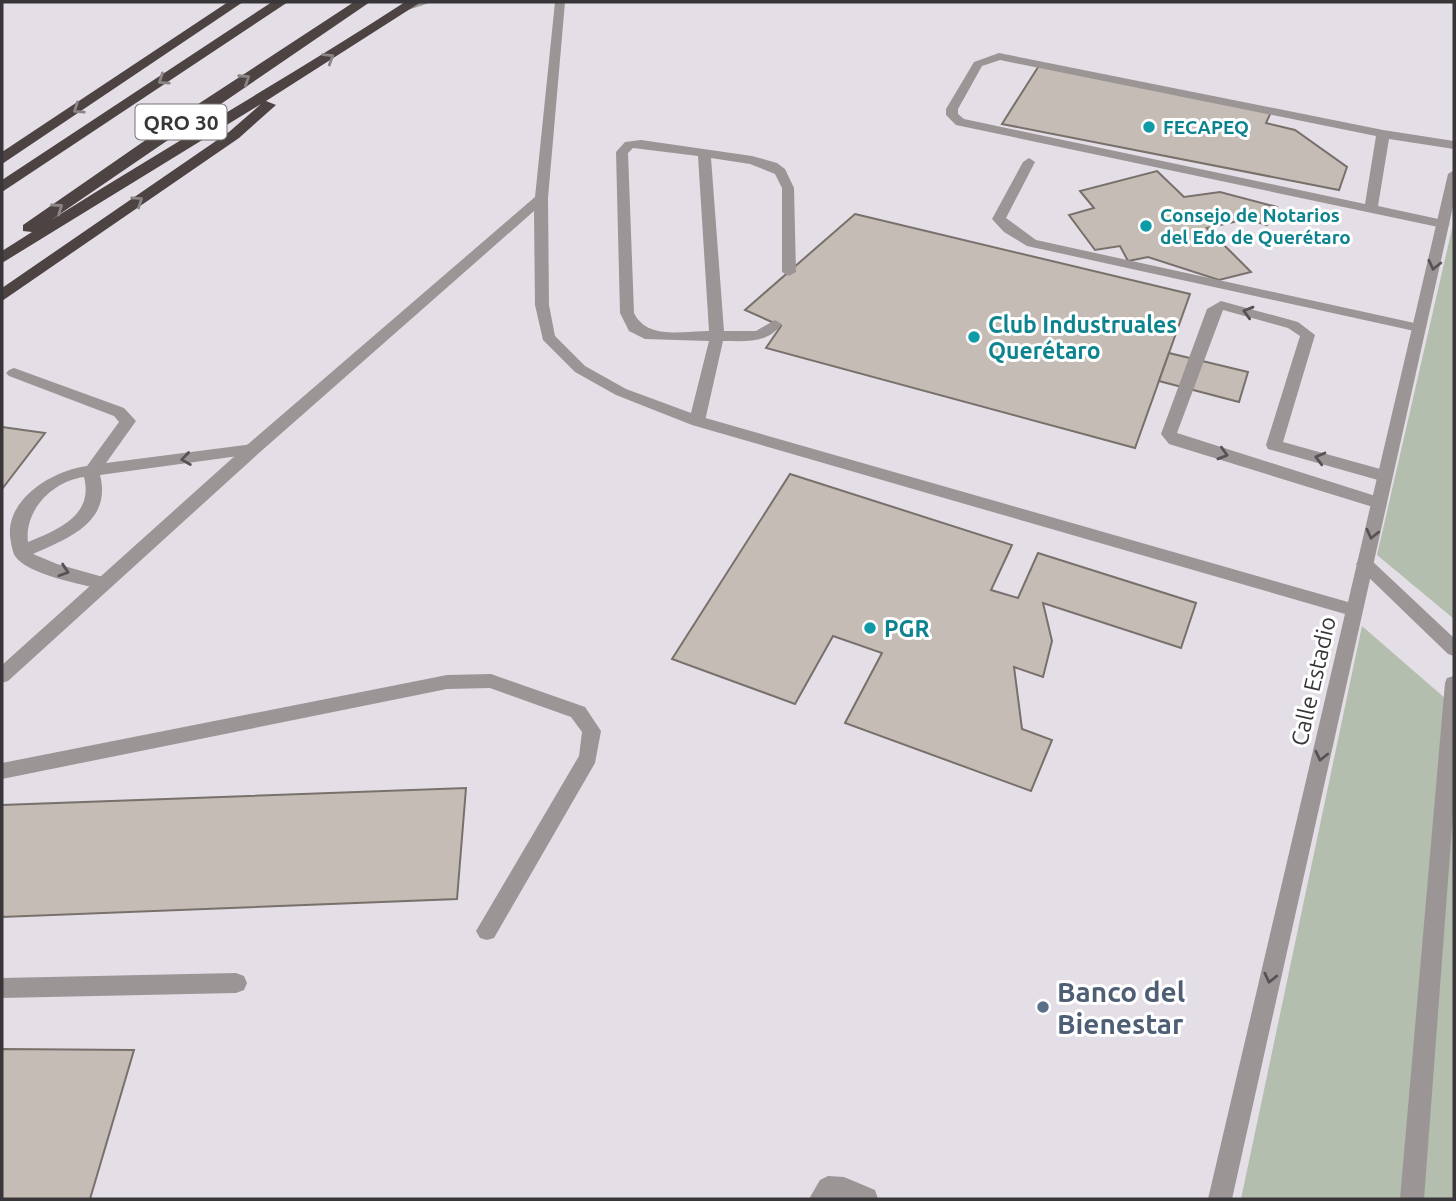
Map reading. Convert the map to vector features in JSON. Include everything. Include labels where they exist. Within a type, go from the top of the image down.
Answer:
[{"type":"highway","points":[[2,159],[236,2]]},
{"type":"highway","name":"QRO 30","points":[[2,187],[281,2]]},
{"type":"highway","name":"QRO 30","points":[[2,247],[194,113],[363,2]]},
{"type":"highway","points":[[2,258],[63,222],[179,146],[301,75],[408,5]]},
{"type":"highway","points":[[2,296],[234,135],[301,75]]},
{"type":"street","points":[[408,5],[427,2]]},
{"type":"street","points":[[559,3],[541,198],[542,305],[548,337],[580,369],[621,391],[698,421],[1354,610]]},
{"type":"street","points":[[1443,224],[1371,211],[960,122],[952,115],[952,109],[978,64],[999,56],[1383,134],[1454,145]]},
{"type":"street","points":[[1371,211],[1383,134]]},
{"type":"street","points":[[775,324],[768,332],[757,336],[650,336],[634,328],[627,313],[622,152],[629,145],[641,144],[752,160],[772,166],[780,172],[788,188],[789,272]]},
{"type":"street","points":[[698,421],[717,335],[704,152]]},
{"type":"street","points":[[1029,162],[999,219],[1009,229],[1032,243],[1419,328]]},
{"type":"street","name":"Calle Estadio","points":[[1220,1199],[1454,174]]},
{"type":"street","points":[[2,676],[253,449],[541,198]]},
{"type":"street","points":[[1269,466],[1308,335],[1293,326],[1221,306],[1214,309],[1169,434],[1175,440],[1269,466],[1379,503]]},
{"type":"street","points":[[14,373],[119,412],[128,421],[91,472]]},
{"type":"street","points":[[1274,445],[1385,476]]},
{"type":"street","points":[[104,584],[28,559],[13,548],[12,533],[17,512],[33,494],[54,479],[253,449]]},
{"type":"street","points":[[13,548],[70,529],[88,515],[96,500],[97,487],[91,472]]},
{"type":"street","points":[[1365,564],[1454,649]]},
{"type":"street","points":[[2,771],[447,681],[491,681],[578,712],[592,731],[588,757],[487,931]]},
{"type":"street","points":[[1412,1199],[1454,683]]},
{"type":"street","points":[[2,988],[236,983]]},
{"type":"street","points":[[821,1199],[828,1188],[844,1189],[866,1199]]},
{"type":"green space","points":[[1454,220],[1454,619],[1377,555]]},
{"type":"green space","points":[[1362,626],[1454,706],[1454,1199],[1241,1199]]},
{"type":"building","name":"FECAPEQ","points":[[1040,64],[1271,112],[1266,123],[1295,130],[1347,167],[1339,190],[1002,124]]},
{"type":"building","name":"Consejo de Notarios del Edo de Querétaro","points":[[1157,171],[1184,197],[1220,192],[1277,207],[1267,225],[1247,219],[1207,228],[1251,272],[1219,280],[1148,257],[1128,261],[1120,246],[1095,250],[1069,215],[1094,208],[1080,191]]},
{"type":"building","name":"Club Industruales Querétaro","points":[[855,214],[1190,294],[1135,448],[766,348],[781,326],[745,310]]},
{"type":"building","points":[[1169,353],[1248,372],[1239,402],[1159,381]]},
{"type":"building","points":[[2,427],[45,433],[2,489]]},
{"type":"building","name":"PGR","points":[[790,474],[1012,545],[991,590],[1018,598],[1038,553],[1196,603],[1181,648],[1043,603],[1052,641],[1043,677],[1014,667],[1022,729],[1052,740],[1031,791],[845,723],[882,653],[833,636],[795,704],[672,659]]},
{"type":"building","points":[[466,788],[457,899],[2,917],[2,805]]},
{"type":"building","points":[[2,1049],[134,1050],[90,1199],[2,1199]]},
{"type":"place","name":"FECAPEQ","points":[[1149,127]]},
{"type":"place","name":"Consejo de Notarios del Edo de Querétaro","points":[[1146,226]]},
{"type":"place","name":"Club Industruales Querétaro","points":[[974,337]]},
{"type":"place","name":"PGR","points":[[870,628]]},
{"type":"place","name":"Banco del Bienestar","points":[[1043,1007]]}]
